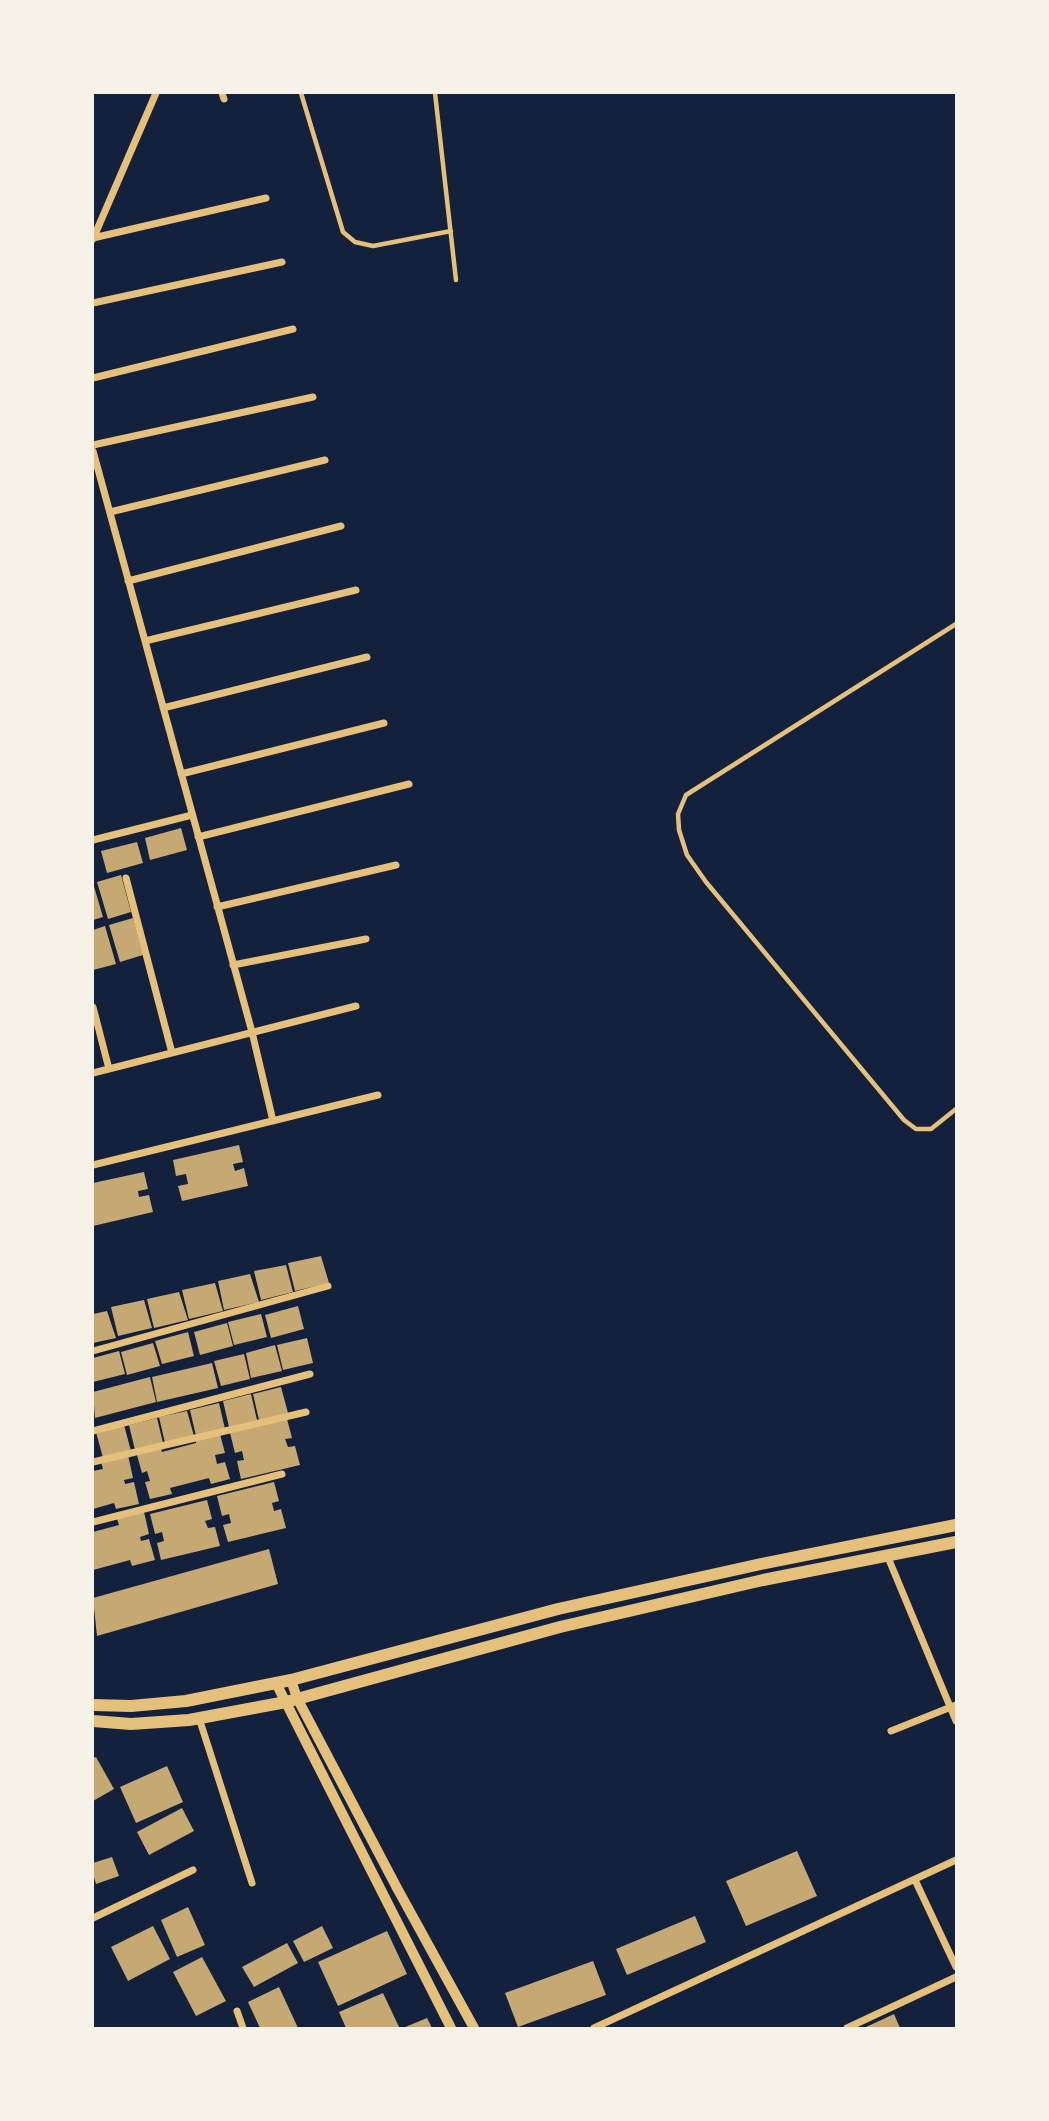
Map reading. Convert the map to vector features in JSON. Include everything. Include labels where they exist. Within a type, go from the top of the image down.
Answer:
[{"type":"main road","points":[[93,1705],[131,1706],[186,1701],[291,1681],[558,1609],[761,1564],[956,1525]]},
{"type":"main road","points":[[93,1721],[131,1724],[199,1718],[292,1700],[560,1627],[763,1580],[956,1542]]},
{"type":"street","points":[[93,239],[156,93]]},
{"type":"street","points":[[93,239],[266,198]]},
{"type":"street","points":[[93,303],[282,262]]},
{"type":"street","points":[[93,378],[293,329]]},
{"type":"street","points":[[93,445],[313,397]]},
{"type":"street","points":[[93,451],[252,1032],[273,1121]]},
{"type":"street","points":[[110,512],[325,460]]},
{"type":"street","points":[[128,581],[341,526]]},
{"type":"street","points":[[145,641],[356,590]]},
{"type":"street","points":[[163,708],[368,657]]},
{"type":"street","points":[[181,774],[384,723]]},
{"type":"street","points":[[198,837],[409,784]]},
{"type":"street","points":[[93,840],[192,815]]},
{"type":"street","points":[[218,907],[396,865]]},
{"type":"street","points":[[126,878],[173,1053]]},
{"type":"street","points":[[233,965],[366,939]]},
{"type":"street","points":[[93,1073],[356,1006]]},
{"type":"street","points":[[93,1007],[109,1069]]},
{"type":"street","points":[[93,1165],[378,1095]]},
{"type":"street","points":[[93,1351],[328,1286]]},
{"type":"street","points":[[93,1431],[310,1374]]},
{"type":"street","points":[[93,1462],[306,1412]]},
{"type":"street","points":[[93,1522],[282,1475]]},
{"type":"street","points":[[887,1555],[953,1706],[956,1721]]},
{"type":"street","points":[[291,1681],[292,1700],[303,1741],[450,2028]]},
{"type":"street","points":[[276,1684],[292,1700],[474,2028]]},
{"type":"street","points":[[891,1731],[953,1706]]},
{"type":"street","points":[[199,1718],[252,1883]]},
{"type":"street","points":[[594,2028],[956,1860]]},
{"type":"street","points":[[93,1918],[192,1870]]},
{"type":"street","points":[[915,1880],[956,1967]]},
{"type":"street","points":[[848,2028],[956,1977]]},
{"type":"street","points":[[237,2011],[243,2028]]},
{"type":"lane","points":[[301,93],[344,232],[355,242],[373,246],[451,231]]},
{"type":"lane","points":[[435,93],[456,280]]},
{"type":"lane","points":[[956,624],[686,795],[678,814],[679,830],[687,855],[706,882],[904,1120],[916,1129],[931,1129],[956,1109]]},
{"type":"building","points":[[181,828],[187,850],[150,860],[145,838]]},
{"type":"building","points":[[137,842],[143,863],[107,873],[101,851]]},
{"type":"building","points":[[121,875],[131,912],[108,919],[97,882]]},
{"type":"building","points":[[93,883],[103,917],[93,920]]},
{"type":"building","points":[[133,918],[143,955],[120,962],[109,925]]},
{"type":"building","points":[[105,926],[116,964],[93,970],[93,930]]},
{"type":"building","points":[[239,1145],[243,1162],[233,1164],[235,1171],[244,1168],[248,1186],[182,1201],[178,1186],[188,1184],[186,1174],[176,1176],[173,1160]]},
{"type":"building","points":[[144,1172],[148,1189],[138,1191],[139,1197],[149,1195],[153,1212],[93,1226],[93,1183]]},
{"type":"building","points":[[321,1256],[329,1283],[295,1291],[288,1263]]},
{"type":"building","points":[[286,1265],[293,1292],[261,1300],[254,1271]]},
{"type":"building","points":[[250,1274],[259,1302],[224,1310],[218,1281]]},
{"type":"building","points":[[215,1283],[223,1311],[189,1319],[182,1290]]},
{"type":"building","points":[[179,1292],[188,1320],[154,1328],[147,1299]]},
{"type":"building","points":[[144,1300],[152,1328],[118,1336],[111,1307]]},
{"type":"building","points":[[298,1306],[304,1329],[271,1338],[265,1315]]},
{"type":"building","points":[[107,1311],[116,1338],[93,1343],[93,1314]]},
{"type":"building","points":[[261,1314],[267,1337],[234,1345],[228,1322]]},
{"type":"building","points":[[227,1323],[233,1346],[200,1355],[194,1332]]},
{"type":"building","points":[[188,1332],[194,1356],[162,1364],[155,1341]]},
{"type":"building","points":[[307,1338],[313,1363],[283,1370],[277,1345]]},
{"type":"building","points":[[153,1343],[160,1366],[127,1375],[121,1352]]},
{"type":"building","points":[[275,1345],[282,1371],[251,1378],[246,1353]]},
{"type":"building","points":[[119,1351],[125,1374],[93,1382],[93,1358]]},
{"type":"building","points":[[244,1354],[250,1379],[221,1386],[214,1361]]},
{"type":"building","points":[[212,1363],[218,1388],[157,1402],[152,1377]]},
{"type":"building","points":[[150,1377],[156,1402],[95,1418],[93,1392]]},
{"type":"building","points":[[281,1387],[288,1413],[259,1420],[253,1394]]},
{"type":"building","points":[[251,1394],[257,1420],[229,1427],[223,1401]]},
{"type":"building","points":[[219,1403],[225,1429],[196,1436],[190,1410]]},
{"type":"building","points":[[187,1411],[194,1436],[165,1443],[159,1417]]},
{"type":"building","points":[[157,1418],[163,1443],[135,1450],[129,1425]]},
{"type":"building","points":[[287,1419],[292,1438],[285,1439],[288,1447],[295,1446],[300,1465],[241,1479],[237,1461],[244,1460],[242,1451],[235,1453],[230,1433]]},
{"type":"building","points":[[124,1425],[131,1451],[103,1458],[96,1432]]},
{"type":"building","points":[[220,1434],[225,1453],[215,1455],[217,1464],[225,1462],[230,1479],[211,1484],[209,1478],[170,1488],[172,1494],[150,1499],[145,1482],[150,1481],[147,1471],[142,1473],[137,1455],[161,1449],[162,1452]]},
{"type":"building","points":[[128,1455],[133,1478],[124,1480],[125,1484],[134,1482],[139,1504],[116,1509],[114,1503],[93,1509],[93,1471],[103,1469],[101,1462]]},
{"type":"building","points":[[274,1482],[279,1501],[272,1503],[274,1511],[281,1509],[286,1528],[228,1542],[223,1525],[231,1523],[229,1514],[222,1516],[217,1496]]},
{"type":"building","points":[[207,1500],[212,1519],[205,1521],[208,1528],[215,1527],[220,1546],[161,1560],[157,1543],[164,1541],[162,1532],[155,1534],[150,1514]]},
{"type":"building","points":[[144,1512],[149,1534],[140,1537],[141,1541],[149,1539],[155,1560],[132,1566],[130,1560],[93,1570],[93,1532],[119,1525],[117,1519]]},
{"type":"building","points":[[269,1549],[278,1584],[97,1636],[93,1598]]},
{"type":"building","points":[[96,1757],[114,1789],[93,1801],[93,1758]]},
{"type":"building","points":[[167,1766],[183,1802],[136,1823],[120,1787]]},
{"type":"building","points":[[182,1808],[194,1831],[149,1855],[137,1832]]},
{"type":"building","points":[[797,1851],[817,1896],[746,1926],[726,1881]]},
{"type":"building","points":[[112,1857],[119,1876],[96,1884],[93,1863]]},
{"type":"building","points":[[188,1907],[205,1945],[177,1957],[161,1920]]},
{"type":"building","points":[[695,1916],[706,1942],[627,1975],[616,1949]]},
{"type":"building","points":[[153,1926],[170,1959],[128,1981],[111,1947]]},
{"type":"building","points":[[322,1926],[333,1948],[304,1962],[293,1941]]},
{"type":"building","points":[[387,1931],[407,1974],[338,2006],[318,1962]]},
{"type":"building","points":[[287,1943],[298,1963],[254,1987],[242,1967]]},
{"type":"building","points":[[202,1957],[226,2001],[196,2016],[173,1972]]},
{"type":"building","points":[[593,1961],[606,1995],[518,2027],[505,1993]]},
{"type":"building","points":[[279,1987],[298,2028],[260,2028],[248,2002]]},
{"type":"building","points":[[383,1993],[399,2027],[346,2028],[339,2012]]},
{"type":"building","points":[[894,2014],[900,2028],[864,2028]]},
{"type":"building","points":[[427,2018],[432,2028],[403,2028]]}]
